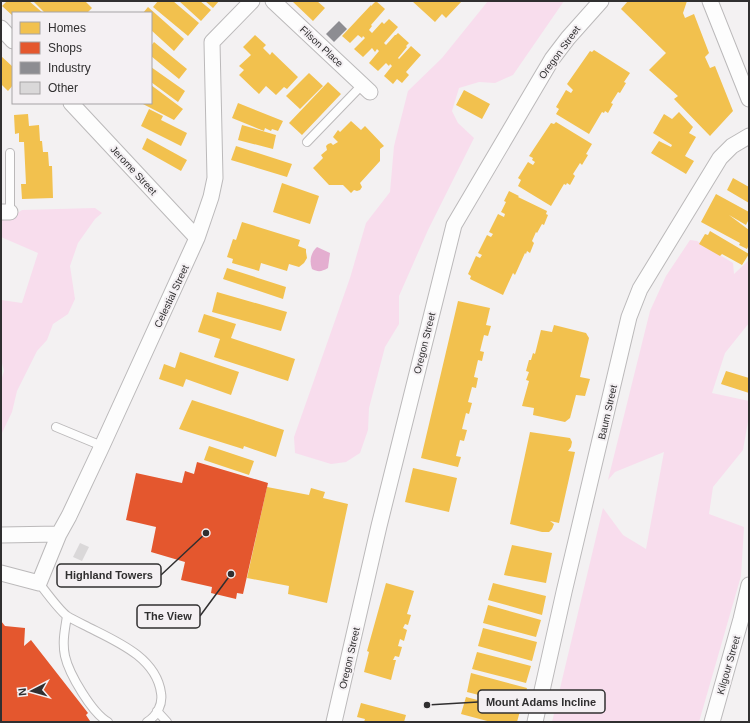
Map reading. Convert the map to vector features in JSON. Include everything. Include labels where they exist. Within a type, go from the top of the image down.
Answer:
[{"type":"street","name":"Celestial Street","points":[[39,583],[59,534],[102,446],[197,238],[215,178],[212,42],[252,1]]},
{"type":"street","name":"Filson Place","points":[[273,1],[366,88]]},
{"type":"street","name":"Oregon Street","points":[[334,722],[379,526],[454,226],[552,60],[568,38],[600,1]]},
{"type":"street","points":[[710,1],[749,99]]},
{"type":"street","points":[[1,28],[12,40]]},
{"type":"street","name":"Jerome Street","points":[[72,104],[197,238]]},
{"type":"street","name":"Baum Street","points":[[535,722],[564,592],[629,317],[634,303],[640,289],[720,158],[732,146],[749,136]]},
{"type":"street","points":[[1,535],[59,534]]},
{"type":"street","points":[[1,573],[39,583]]},
{"type":"street","name":"Kilgour Street","points":[[712,722],[749,585]]},
{"type":"lane","points":[[307,142],[366,88]]},
{"type":"lane","points":[[6,212],[10,153]]},
{"type":"lane","points":[[56,427],[102,446]]},
{"type":"lane","points":[[39,583],[66,616],[131,650],[151,668],[158,680],[161,692],[161,704],[147,722]]},
{"type":"lane","points":[[66,616],[64,641],[65,656],[81,691],[91,705],[108,722]]},
{"type":"lane","points":[[157,711],[167,722]]},
{"type":"shaded area","points":[[488,1],[564,1],[513,75],[495,83],[479,82],[459,88],[452,111],[458,123],[474,138],[428,230],[399,296],[399,324],[385,347],[369,408],[368,430],[360,453],[346,462],[331,464],[295,453],[294,437],[350,278],[366,223],[390,192],[394,146],[408,91],[442,58]]},
{"type":"shaded area","points":[[95,208],[102,213],[95,219],[78,243],[70,266],[75,299],[68,314],[53,324],[47,340],[37,351],[17,391],[12,412],[1,435],[1,381],[4,371],[1,359],[1,300],[22,303],[38,253],[1,237],[1,216],[16,214],[22,210]]},
{"type":"shaded area","points":[[690,240],[697,241],[733,263],[734,274],[749,260],[749,323],[725,353],[712,393],[749,401],[749,416],[743,450],[713,487],[709,514],[744,527],[741,576],[699,722],[552,722],[603,508],[623,535],[646,549],[664,452],[615,472],[608,480],[650,311],[666,276]]},
{"type":"shaded area","points":[[317,247],[330,253],[328,268],[321,271],[312,269],[311,266],[312,254]]},
{"type":"building: Homes","points":[[7,1],[29,1],[42,12],[12,12],[12,15],[2,6]]},
{"type":"building: Homes","points":[[33,1],[85,1],[92,8],[88,12],[44,12]]},
{"type":"building: Homes","points":[[158,1],[173,1],[199,23],[188,36],[153,7]]},
{"type":"building: Homes","points":[[179,1],[200,1],[211,10],[201,21]]},
{"type":"building: Homes","points":[[205,1],[219,1],[213,8]]},
{"type":"building: Homes","points":[[292,1],[317,1],[325,8],[313,21]]},
{"type":"building: Homes","points":[[376,1],[385,9],[371,25],[372,26],[369,30],[372,33],[382,22],[384,24],[389,19],[398,27],[384,43],[386,45],[398,33],[409,43],[398,58],[399,59],[411,46],[421,55],[406,72],[409,75],[402,83],[397,79],[393,84],[384,76],[392,66],[390,64],[389,66],[386,63],[378,71],[369,63],[379,51],[377,49],[375,52],[372,48],[363,57],[354,49],[365,38],[363,36],[362,38],[358,35],[350,43],[342,36]]},
{"type":"building: Homes","points":[[412,1],[462,1],[446,18],[442,14],[435,22]]},
{"type":"building: Homes","points":[[628,1],[687,1],[683,13],[685,18],[694,14],[709,53],[705,57],[710,68],[715,66],[733,111],[710,136],[674,99],[678,96],[649,70],[666,53],[621,9]]},
{"type":"building: Homes","points":[[148,7],[184,39],[174,51],[152,31],[152,12],[144,12]]},
{"type":"building: Homes","points":[[255,35],[266,45],[263,48],[270,55],[272,52],[298,77],[287,89],[284,87],[276,95],[266,86],[259,94],[239,75],[244,70],[239,66],[251,55],[243,47]]},
{"type":"building: Homes","points":[[154,42],[187,69],[179,79],[152,57],[152,45]]},
{"type":"building: Homes","points":[[594,50],[630,73],[624,82],[626,83],[620,93],[618,92],[611,103],[613,104],[608,113],[605,111],[604,113],[602,112],[589,134],[556,114],[559,109],[556,107],[566,90],[571,93],[573,90],[567,84],[590,51],[592,52]]},
{"type":"building: Homes","points":[[1,56],[12,66],[12,86],[8,91],[1,84]]},
{"type":"building: Homes","points":[[152,68],[185,91],[178,102],[152,83]]},
{"type":"building: Homes","points":[[309,73],[323,86],[300,109],[286,96]]},
{"type":"building: Homes","points":[[328,82],[341,94],[302,135],[289,123]]},
{"type":"building: Homes","points":[[152,86],[183,109],[174,120],[143,104],[152,104]]},
{"type":"building: Homes","points":[[464,90],[490,104],[482,119],[456,105]]},
{"type":"building: Homes","points":[[238,103],[283,121],[278,131],[272,129],[271,131],[265,128],[264,131],[232,118]]},
{"type":"building: Homes","points":[[149,109],[163,116],[161,120],[187,133],[181,146],[141,126]]},
{"type":"building: Homes","points":[[679,112],[693,127],[689,133],[696,137],[685,156],[694,161],[686,174],[651,153],[659,141],[671,147],[672,145],[653,133],[664,114],[672,119]]},
{"type":"building: Homes","points":[[28,114],[29,126],[39,125],[40,141],[42,141],[43,152],[48,152],[49,166],[52,166],[53,198],[22,199],[21,184],[26,184],[24,142],[19,142],[19,133],[15,134],[14,115]]},
{"type":"building: Homes","points":[[351,121],[361,130],[365,126],[384,146],[380,149],[380,161],[360,183],[362,187],[360,190],[354,190],[351,193],[343,185],[329,185],[313,168],[323,158],[321,155],[327,150],[326,146],[331,143],[333,145],[338,142],[333,137],[338,130],[340,132]]},
{"type":"building: Homes","points":[[556,122],[592,144],[582,165],[580,163],[573,174],[575,176],[570,185],[567,183],[566,185],[564,184],[551,206],[518,186],[521,180],[518,178],[528,162],[533,165],[535,162],[532,160],[533,158],[529,156],[551,123],[554,124]]},
{"type":"building: Homes","points":[[242,125],[276,135],[273,149],[238,140]]},
{"type":"building: Homes","points":[[147,138],[187,160],[181,171],[142,149]]},
{"type":"building: Homes","points":[[236,146],[292,164],[287,177],[231,160]]},
{"type":"building: Homes","points":[[733,178],[749,187],[749,203],[727,190]]},
{"type":"building: Homes","points":[[282,183],[319,196],[310,224],[273,212]]},
{"type":"building: Homes","points":[[509,191],[547,211],[546,214],[548,215],[544,225],[542,224],[537,233],[536,232],[532,241],[534,243],[530,253],[527,251],[526,254],[525,253],[515,275],[513,273],[503,295],[470,279],[471,276],[468,274],[476,256],[480,258],[482,255],[478,253],[487,235],[491,237],[493,234],[489,232],[498,214],[504,217],[505,214],[501,212]]},
{"type":"building: Homes","points":[[716,194],[749,212],[749,219],[746,225],[729,215],[749,230],[749,245],[747,249],[739,245],[740,243],[701,222]]},
{"type":"building: Homes","points":[[242,222],[300,240],[298,246],[306,249],[307,258],[304,263],[299,267],[289,264],[287,271],[261,263],[259,271],[232,263],[233,259],[227,257],[233,239],[236,240]]},
{"type":"building: Homes","points":[[710,231],[749,254],[742,265],[722,254],[720,256],[699,244],[705,234],[708,235]]},
{"type":"building: Homes","points":[[227,268],[286,287],[283,299],[223,279]]},
{"type":"building: Homes","points":[[217,292],[287,312],[281,331],[212,312]]},
{"type":"building: Homes","points":[[458,301],[490,308],[486,325],[491,326],[488,336],[484,335],[480,351],[484,352],[482,361],[478,360],[474,377],[478,378],[476,388],[472,387],[468,402],[472,403],[469,414],[466,413],[462,429],[467,430],[464,441],[460,440],[456,456],[461,457],[458,467],[421,458]]},
{"type":"building: Homes","points":[[204,314],[236,324],[231,338],[295,359],[288,381],[214,357],[220,339],[198,332]]},
{"type":"building: Homes","points":[[554,325],[586,333],[589,338],[580,377],[590,379],[585,396],[576,395],[570,418],[565,422],[533,415],[534,408],[522,406],[529,381],[526,380],[529,372],[526,371],[529,360],[531,360],[533,353],[535,354],[541,330],[552,332]]},
{"type":"building: Homes","points":[[180,352],[239,372],[231,395],[186,379],[183,387],[159,379],[164,364],[175,368]]},
{"type":"building: Homes","points":[[726,371],[749,378],[749,393],[721,384]]},
{"type":"building: Homes","points":[[192,400],[284,430],[276,457],[244,446],[243,449],[179,429]]},
{"type":"building: Homes","points":[[530,432],[570,438],[572,442],[568,451],[575,452],[559,523],[550,521],[554,524],[549,532],[542,532],[510,524]]},
{"type":"building: Homes","points":[[209,446],[254,461],[249,475],[204,460]]},
{"type":"building: Homes","points":[[413,468],[457,478],[449,512],[405,502]]},
{"type":"building: Homes","points":[[267,487],[309,495],[311,488],[325,492],[323,498],[348,504],[327,603],[288,594],[289,586],[247,578]]},
{"type":"building: Homes","points":[[512,545],[552,553],[546,583],[504,575]]},
{"type":"building: Homes","points":[[386,583],[414,591],[407,614],[411,615],[408,625],[405,624],[403,628],[407,630],[404,641],[400,639],[398,646],[402,647],[399,657],[395,656],[393,660],[396,660],[391,680],[364,672],[369,652],[367,651]]},
{"type":"building: Homes","points":[[493,583],[546,596],[542,615],[488,600]]},
{"type":"building: Homes","points":[[488,605],[541,620],[536,637],[483,623]]},
{"type":"building: Homes","points":[[483,628],[537,642],[532,661],[478,646]]},
{"type":"building: Homes","points":[[477,652],[531,666],[526,683],[472,669]]},
{"type":"building: Homes","points":[[471,673],[527,688],[522,706],[467,692]]},
{"type":"building: Homes","points":[[466,697],[520,711],[517,722],[491,722],[461,714]]},
{"type":"building: Homes","points":[[361,703],[406,715],[404,722],[364,722],[365,719],[357,717]]},
{"type":"building: Shops","points":[[197,462],[268,483],[243,594],[237,593],[236,599],[211,593],[212,587],[181,580],[185,562],[151,552],[156,527],[126,520],[136,473],[182,483],[185,471],[194,474]]},
{"type":"building: Shops","points":[[1,621],[5,626],[25,628],[24,646],[31,640],[88,713],[86,715],[90,721],[89,722],[1,722]]},
{"type":"building: Industry","points":[[339,21],[347,29],[334,42],[326,34]]},
{"type":"building: Other","points":[[80,543],[89,547],[82,561],[73,557]]},
{"type":"place","name":"Highland Towers","points":[[206,533]]},
{"type":"place","name":"The View","points":[[231,574]]},
{"type":"place","name":"Mount Adams Incline","points":[[427,705]]}]
